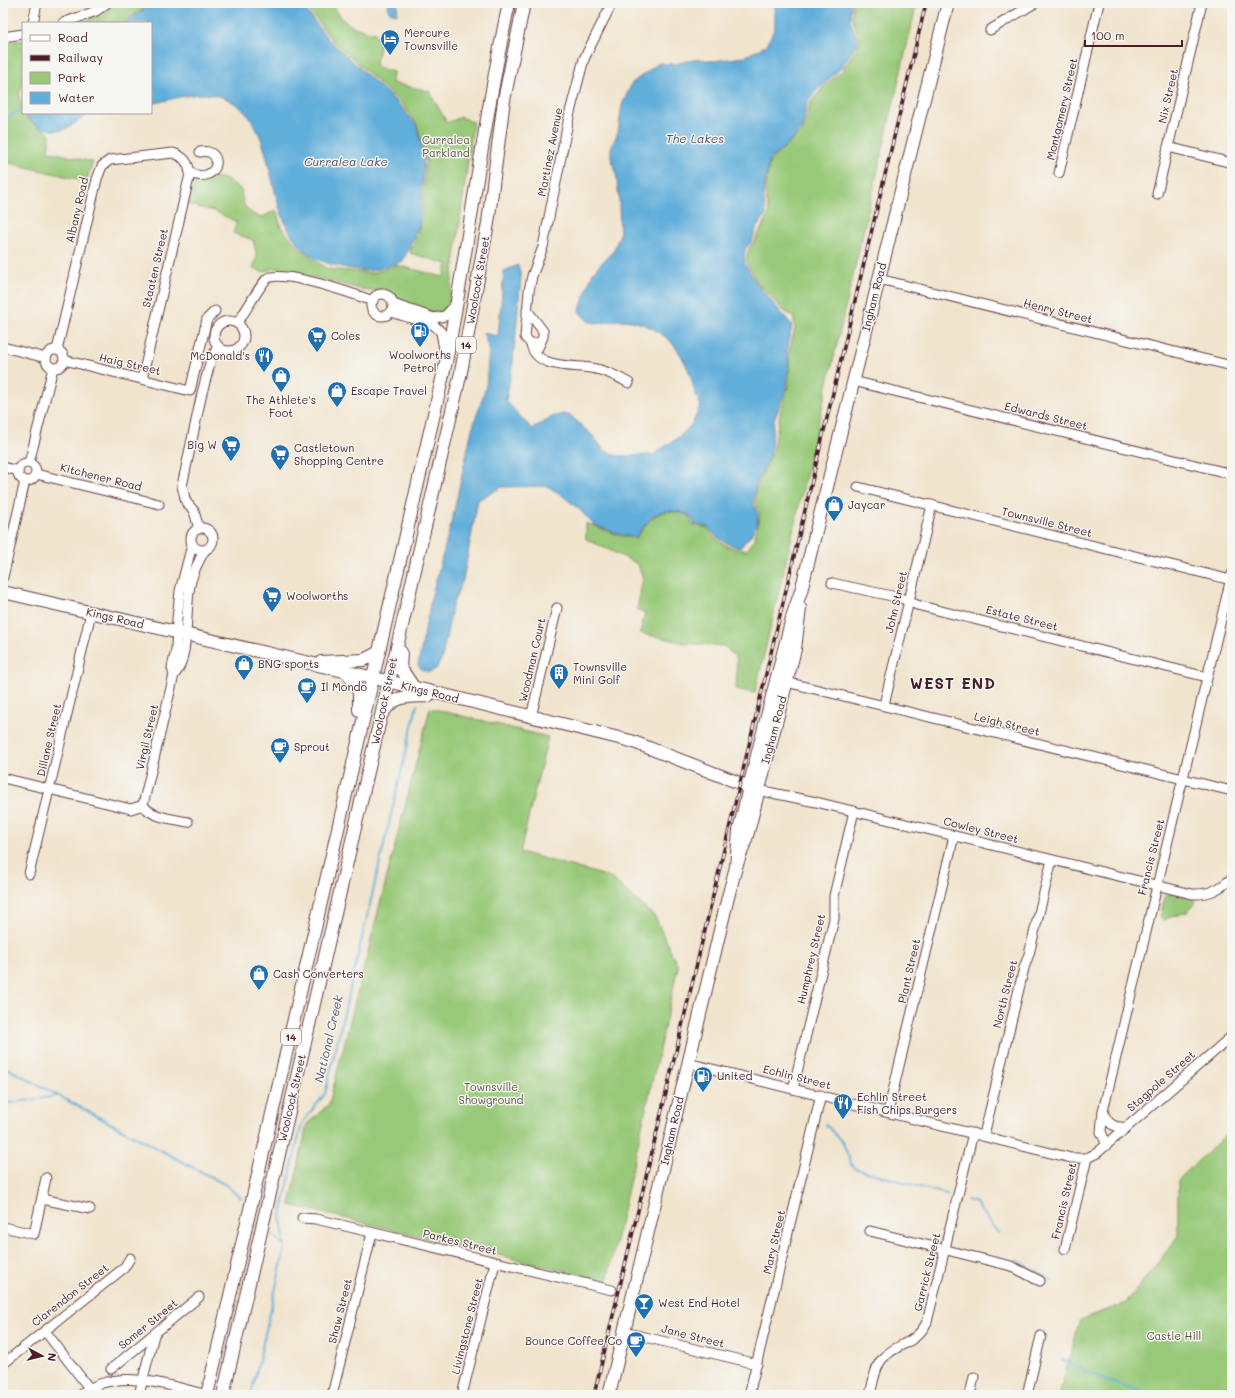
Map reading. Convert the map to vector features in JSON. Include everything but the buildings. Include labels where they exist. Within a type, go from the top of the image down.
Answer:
[{"type":"main road","name":"Woolcock Street","points":[[207,1395],[446,362],[499,47],[509,3]]},
{"type":"main road","name":"Woolcock Street","points":[[223,1395],[381,717],[387,682],[450,418],[476,298],[488,223],[504,100],[524,3]]},
{"type":"main road","name":"Ingham Road","points":[[609,1395],[736,867],[739,831],[753,788],[781,681],[797,636],[801,591],[948,3]]},
{"type":"main road","points":[[409,589],[405,631],[399,663],[402,672],[414,688]]},
{"type":"main road","name":"Kings Road","points":[[3,592],[427,691],[631,741],[753,788]]},
{"type":"main road","points":[[301,662],[364,660],[378,652]]},
{"type":"main road","points":[[330,860],[334,815],[360,704],[358,688],[348,673]]},
{"type":"main road","points":[[381,717],[389,703],[399,698],[444,696]]},
{"type":"main road","points":[[213,1395],[227,1378]]},
{"type":"street","points":[[32,22],[37,3]]},
{"type":"street","points":[[66,22],[96,11],[108,3]]},
{"type":"street","name":"Martinez Avenue","points":[[525,331],[528,291],[543,247],[570,112],[577,85],[584,59],[612,3]]},
{"type":"street","points":[[990,30],[1035,3]]},
{"type":"street","name":"Montgomery Street","points":[[1060,173],[1099,3]]},
{"type":"street","name":"Nix Street","points":[[1157,194],[1202,3]]},
{"type":"street","points":[[3,38],[22,34]]},
{"type":"street","points":[[1168,147],[1232,163]]},
{"type":"street","points":[[190,174],[205,176],[212,172],[216,165],[216,158],[213,153],[207,151],[200,152]]},
{"type":"street","name":"Albany Road","points":[[57,350],[96,179],[102,166],[110,160],[173,154],[179,155],[188,164]]},
{"type":"street","name":"Staaten Street","points":[[142,379],[190,174],[188,164]]},
{"type":"street","points":[[237,323],[267,278],[282,276],[306,281],[351,292],[372,301]]},
{"type":"street","name":"Henry Street","points":[[879,279],[1232,366]]},
{"type":"street","points":[[384,294],[390,298],[391,308],[382,315],[376,313],[372,308],[372,301],[377,295],[384,294]]},
{"type":"street","points":[[391,308],[434,318],[445,316],[457,303]]},
{"type":"street","points":[[391,308],[425,321],[437,328],[443,338],[446,362]]},
{"type":"street","points":[[527,310],[543,334],[532,349],[538,356],[550,363],[605,372],[628,383]]},
{"type":"street","name":"Haig Street","points":[[64,360],[190,391],[207,319],[214,311]]},
{"type":"street","points":[[227,321],[237,323],[243,330],[244,335],[240,346],[226,351],[218,346],[215,338],[217,327],[227,321]]},
{"type":"street","points":[[535,343],[525,337],[525,331],[529,326],[538,326]]},
{"type":"street","points":[[199,529],[194,511],[186,502],[182,486],[202,393],[211,360],[218,346]]},
{"type":"street","points":[[3,347],[46,358]]},
{"type":"street","points":[[57,350],[63,354],[64,360],[59,367],[53,368],[47,364],[46,358],[50,351],[57,350]]},
{"type":"street","points":[[30,463],[53,368]]},
{"type":"street","name":"Edwards Street","points":[[853,381],[1232,474]]},
{"type":"street","points":[[30,463],[35,468],[36,474],[32,481],[25,482],[20,478],[18,471],[22,465],[30,463]]},
{"type":"street","points":[[3,467],[18,471]]},
{"type":"street","name":"Kitchener Road","points":[[36,474],[159,504]]},
{"type":"street","points":[[3,578],[25,482]]},
{"type":"street","name":"Townsville Street","points":[[858,487],[1231,577]]},
{"type":"street","name":"John Street","points":[[884,705],[932,505]]},
{"type":"street","points":[[199,529],[206,530],[212,535],[212,542],[205,550],[191,582],[181,634],[182,580],[192,545],[191,535],[199,529]]},
{"type":"street","points":[[192,545],[194,548],[205,550]]},
{"type":"street","name":"Francis Street","points":[[1107,1145],[1101,1132],[1103,1111],[1231,577]]},
{"type":"street","name":"Estate Street","points":[[832,583],[1207,677]]},
{"type":"street","name":"Woodman Court","points":[[531,717],[557,608]]},
{"type":"street","name":"Dillane Street","points":[[29,874],[91,613]]},
{"type":"street","name":"Virgil Street","points":[[144,805],[174,675],[179,670],[184,649],[181,634]]},
{"type":"street","name":"Leigh Street","points":[[781,681],[1232,791]]},
{"type":"street","points":[[3,778],[132,809],[144,805],[147,811],[153,814],[188,822]]},
{"type":"street","name":"Cowley Street","points":[[753,788],[854,811],[1157,886],[1199,894],[1217,890],[1232,878]]},
{"type":"street","name":"Humphrey Street","points":[[793,1088],[834,919],[834,896],[854,811]]},
{"type":"street","name":"Plant Street","points":[[888,1112],[954,836]]},
{"type":"street","name":"North Street","points":[[984,1135],[1024,968],[1029,954],[1052,860]]},
{"type":"street","name":"Stagpole Street","points":[[1107,1145],[1232,1036]]},
{"type":"street","name":"Echlin Street","points":[[688,1063],[973,1132],[1070,1158],[1087,1158]]},
{"type":"street","name":"Mary Street","points":[[749,1395],[821,1095]]},
{"type":"street","points":[[1103,1111],[1108,1123],[1116,1127],[1127,1127]]},
{"type":"street","name":"Garrick Street","points":[[870,1395],[877,1369],[882,1360],[922,1333],[931,1310],[973,1132]]},
{"type":"street","points":[[1087,1158],[1097,1154],[1107,1145]]},
{"type":"street","name":"Francis Street","points":[[1065,1249],[1087,1158]]},
{"type":"street","points":[[3,1227],[34,1234],[46,1178]]},
{"type":"street","points":[[42,1199],[90,1209]]},
{"type":"street","name":"Parkes Street","points":[[302,1218],[316,1219],[612,1290]]},
{"type":"street","points":[[870,1231],[1011,1266],[1040,1281]]},
{"type":"street","name":"Shaw Street","points":[[332,1395],[372,1233]]},
{"type":"street","name":"Clarendon Street","points":[[3,1364],[124,1268],[130,1258]]},
{"type":"street","name":"Livingstone Street","points":[[462,1395],[495,1263]]},
{"type":"street","name":"Somer Street","points":[[111,1369],[199,1297]]},
{"type":"street","points":[[45,1331],[89,1388]]},
{"type":"street","name":"Jane Street","points":[[624,1332],[757,1364]]},
{"type":"street","points":[[139,1395],[154,1335]]},
{"type":"street","points":[[1027,1395],[1041,1336]]},
{"type":"street","points":[[183,1389],[202,1386],[211,1375]]},
{"type":"street","points":[[970,1395],[974,1377]]},
{"type":"street","points":[[80,1395],[89,1388],[112,1380],[143,1380],[207,1395]]},
{"type":"green space","points":[[115,3],[152,3],[123,22],[82,22],[94,17]]},
{"type":"green space","name":"Curralea Parkland","points":[[306,3],[332,3],[341,17],[349,24],[359,29],[375,33],[381,42],[375,66],[393,72],[392,83],[429,91],[447,123],[461,117],[473,122],[449,303],[442,312],[424,311],[400,301],[385,290],[369,291],[275,268],[263,272],[253,268],[257,256],[253,240],[233,233],[237,222],[214,211],[189,205],[195,181],[214,178],[224,179],[241,190],[244,204],[252,213],[261,218],[276,210],[281,227],[298,247],[327,269],[373,273],[396,265],[444,277],[447,264],[410,253],[421,223],[426,157],[417,124],[401,103],[330,38],[307,7]]},
{"type":"green space","points":[[853,3],[917,3],[755,693],[736,689],[737,659],[724,646],[686,643],[640,633],[645,613],[637,609],[643,579],[638,564],[586,539],[586,523],[621,536],[636,538],[647,523],[658,514],[671,512],[689,516],[692,525],[707,528],[719,541],[734,549],[746,550],[755,538],[760,513],[755,504],[756,488],[772,453],[781,409],[789,384],[789,353],[795,328],[793,316],[784,311],[757,282],[746,261],[749,248],[754,242],[769,214],[765,191],[770,161],[803,131],[810,103],[825,85],[841,72],[860,42],[852,17]]},
{"type":"green space","points":[[22,40],[22,84],[19,95],[22,114],[50,134],[48,151],[93,162],[86,181],[9,163],[3,165],[3,43]]},
{"type":"green space","name":"Townsville Showground","points":[[430,708],[548,737],[520,852],[610,877],[655,917],[678,967],[607,1281],[290,1205],[307,1124],[329,1104]]},
{"type":"green space","points":[[1171,894],[1192,897],[1195,903],[1187,912],[1162,920],[1160,918],[1165,896]]},
{"type":"green space","name":"Castle Hill","points":[[1232,1129],[1232,1395],[1059,1395],[1080,1320],[1126,1303],[1178,1237],[1178,1180]]},
{"type":"water","name":"Curralea Lake","points":[[154,3],[303,3],[305,9],[328,39],[398,103],[417,126],[424,158],[419,225],[403,261],[378,269],[356,270],[338,266],[310,255],[292,236],[281,211],[267,157],[258,131],[244,111],[222,97],[204,94],[195,94],[152,104],[152,22],[126,22]]},
{"type":"water","points":[[389,3],[396,3],[398,5],[397,14],[388,10]]},
{"type":"water","name":"The Lakes","points":[[775,3],[851,3],[850,20],[858,42],[840,69],[815,92],[807,103],[802,129],[790,142],[769,160],[763,194],[766,215],[757,227],[752,241],[745,249],[744,262],[756,283],[792,325],[787,353],[789,364],[787,387],[774,420],[770,455],[755,486],[753,504],[758,513],[757,524],[751,535],[740,548],[730,545],[722,540],[708,527],[694,524],[690,515],[671,511],[658,513],[647,522],[636,537],[622,535],[594,525],[579,509],[559,493],[546,486],[502,487],[478,500],[463,580],[453,603],[442,658],[436,669],[429,672],[422,670],[418,665],[431,599],[452,520],[472,429],[486,387],[489,349],[483,333],[498,336],[504,271],[518,265],[521,277],[513,362],[506,401],[532,429],[552,417],[563,414],[571,416],[592,435],[604,450],[617,456],[653,455],[680,436],[692,424],[701,405],[695,393],[686,365],[678,351],[669,340],[652,328],[639,323],[625,320],[599,323],[592,322],[588,321],[579,312],[593,272],[614,250],[620,234],[616,172],[611,158],[611,148],[618,132],[622,105],[632,83],[659,63],[674,64],[699,59],[713,61],[744,57],[767,45],[775,26]]},
{"type":"water","points":[[26,114],[88,114],[63,130],[53,130],[41,127],[36,125],[28,118]]},
{"type":"waterway","points":[[3,119],[22,110]]},
{"type":"waterway","name":"National Creek","points":[[251,1395],[285,1248],[281,1215],[301,1127],[305,1119],[325,1094],[417,705]]},
{"type":"waterway","points":[[3,1066],[226,1185],[241,1198]]},
{"type":"waterway","points":[[3,1104],[57,1096]]},
{"type":"waterway","points":[[825,1124],[843,1143],[853,1168],[949,1195]]},
{"type":"waterway","points":[[967,1200],[975,1202],[998,1233]]},
{"type":"waterway","points":[[273,1235],[285,1247]]},
{"type":"waterway","points":[[1017,1260],[1052,1281]]},
{"type":"waterway","points":[[1062,1360],[1114,1383],[1145,1392]]},
{"type":"railway","points":[[594,1395],[926,3]]},
{"type":"place","name":"Mercure Townsville","points":[[390,56]]},
{"type":"place","name":"Woolworths Petrol","points":[[420,348]]},
{"type":"place","name":"Coles","points":[[317,353]]},
{"type":"place","name":"McDonald's","points":[[264,373]]},
{"type":"place","name":"The Athlete's Foot","points":[[281,393]]},
{"type":"place","name":"Escape Travel","points":[[337,408]]},
{"type":"place","name":"Big W","points":[[231,462]]},
{"type":"place","name":"Castletown Shopping Centre","points":[[280,471]]},
{"type":"place","name":"Jaycar","points":[[834,522]]},
{"type":"place","name":"Woolworths","points":[[272,613]]},
{"type":"place","name":"BNG sports","points":[[244,681]]},
{"type":"place","name":"Townsville Mini Golf","points":[[559,690]]},
{"type":"place","name":"Il Mondo","points":[[307,704]]},
{"type":"place","name":"Sprout","points":[[280,764]]},
{"type":"place","name":"Cash Converters","points":[[259,991]]},
{"type":"place","name":"United","points":[[703,1093]]},
{"type":"place","name":"Echlin Street Fish Chips Burgers","points":[[843,1120]]},
{"type":"place","name":"West End Hotel","points":[[644,1320]]},
{"type":"place","name":"Bounce Coffee Co","points":[[636,1358]]},
{"type":"district","name":"WEST END","points":[[953,684]]}]
